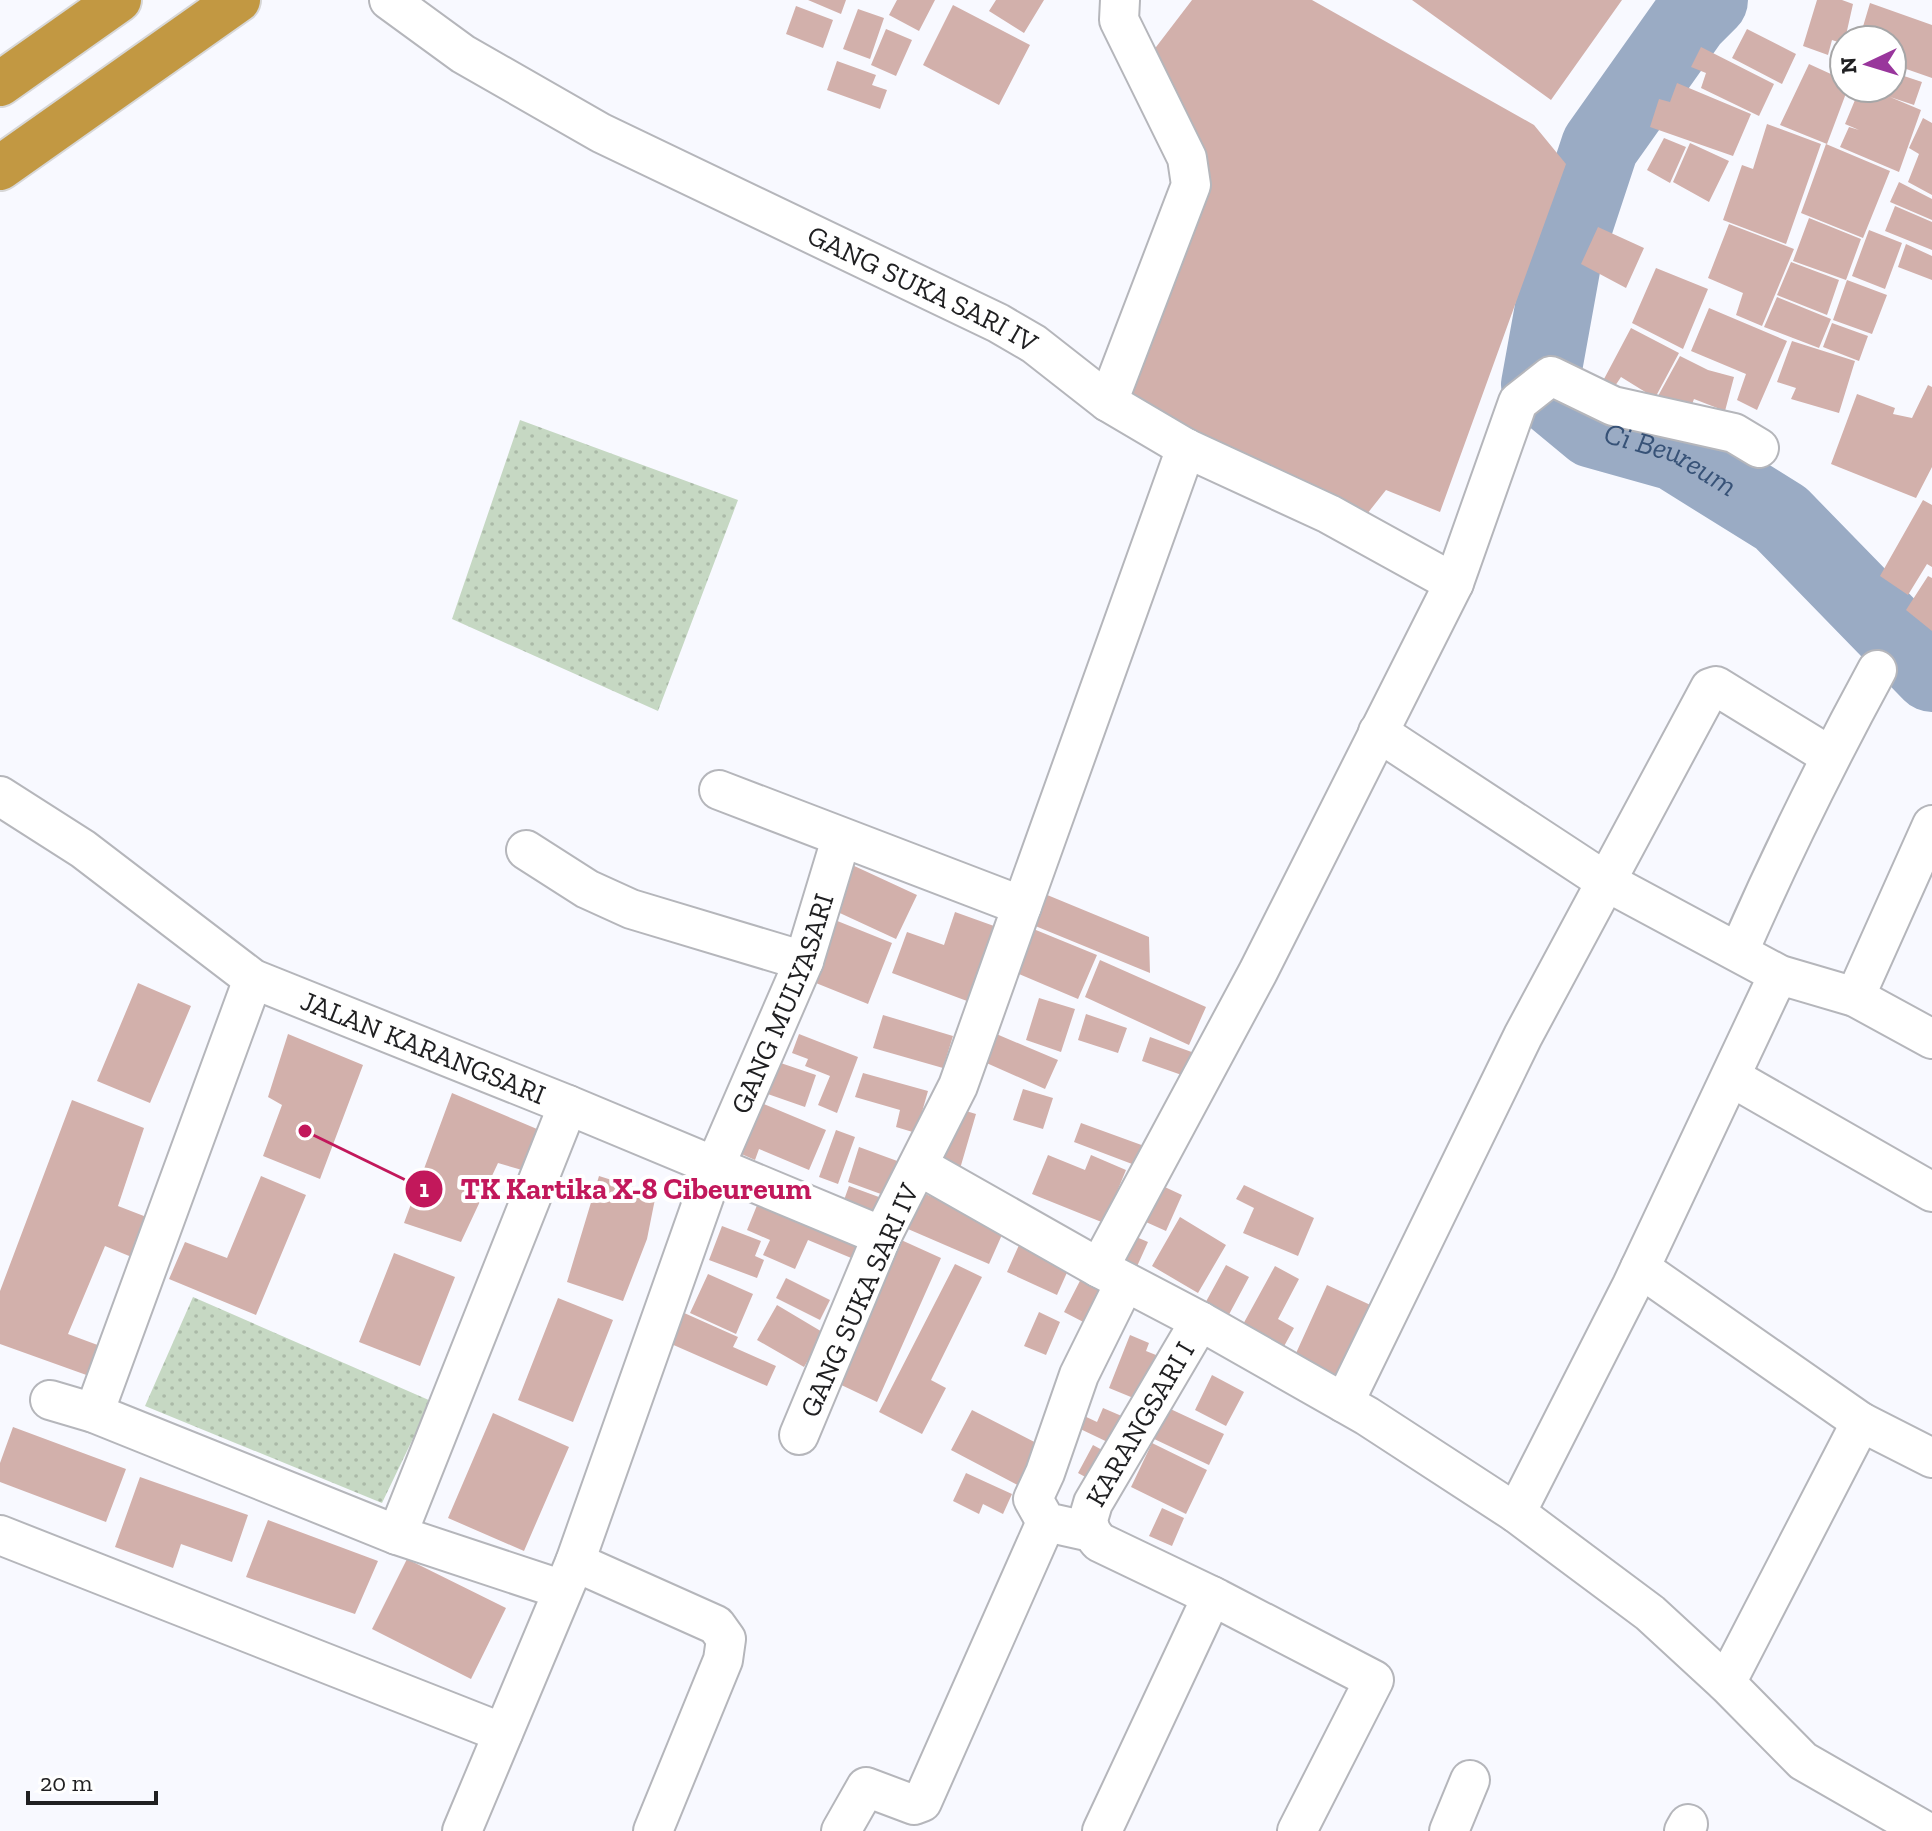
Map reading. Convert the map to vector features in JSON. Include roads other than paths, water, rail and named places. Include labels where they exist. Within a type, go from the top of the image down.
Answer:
[{"type":"highway","points":[[0,84],[119,0]]},
{"type":"highway","points":[[0,168],[238,0]]},
{"type":"street","name":"GANG SUKA SARI IV","points":[[389,0],[463,54],[601,133],[998,323],[1034,344],[1108,402],[1186,448],[1329,514],[1454,583]]},
{"type":"street","points":[[1108,402],[1191,185],[1187,158],[1119,20],[1120,0]]},
{"type":"street","points":[[1297,1831],[1374,1680],[1212,1596],[1099,1542],[1091,1532],[1046,1522],[1033,1499],[1045,1473],[1112,1275],[1258,972],[1454,583],[1518,402],[1551,376],[1613,406],[1734,433],[1759,448]]},
{"type":"street","name":"GANG SUKA SARI IV","points":[[799,1435],[882,1236],[958,1086],[1186,448]]},
{"type":"street","points":[[1739,951],[1782,852],[1877,670]]},
{"type":"street","points":[[1344,1403],[1523,1036],[1710,688],[1716,686],[1830,756]]},
{"type":"street","points":[[1378,732],[1605,881],[1780,975],[1855,997],[1932,1039]]},
{"type":"street","points":[[719,790],[1022,906]]},
{"type":"street","name":"JALAN KARANGSARI","points":[[0,796],[83,849],[253,979],[568,1105],[882,1236]]},
{"type":"street","points":[[1855,997],[1932,825]]},
{"type":"street","name":"GANG MULYASARI","points":[[462,1831],[564,1574],[715,1166],[804,961],[841,839]]},
{"type":"street","points":[[526,850],[587,889],[631,909],[804,961]]},
{"type":"street","points":[[1516,1513],[1640,1268],[1780,975]]},
{"type":"street","points":[[94,1413],[253,979]]},
{"type":"street","points":[[1731,1077],[1932,1192]]},
{"type":"street","points":[[397,1535],[568,1105]]},
{"type":"street","points":[[919,1166],[1344,1403],[1516,1513],[1650,1613],[1726,1683],[1803,1761],[1925,1831]]},
{"type":"street","points":[[1640,1268],[1861,1422],[1932,1458]]},
{"type":"street","name":"KARANGSARI I","points":[[1091,1532],[1088,1520],[1093,1503],[1200,1321]]},
{"type":"street","points":[[50,1400],[94,1413],[397,1535],[564,1574],[716,1625],[726,1639],[723,1660],[653,1831]]},
{"type":"street","points":[[1726,1683],[1861,1422]]},
{"type":"street","points":[[841,1831],[866,1787],[914,1805],[922,1802],[1046,1522]]},
{"type":"street","points":[[0,1535],[503,1733]]},
{"type":"street","points":[[1102,1831],[1212,1596]]},
{"type":"street","points":[[1449,1831],[1470,1780]]},
{"type":"waterway","name":"Ci Beureum","points":[[1709,0],[1690,19],[1600,146],[1563,258],[1540,385],[1593,429],[1675,452],[1781,518],[1932,673]]},
{"type":"place","name":"TK Kartika X-8 Cibeureum","points":[[305,1131]]}]
